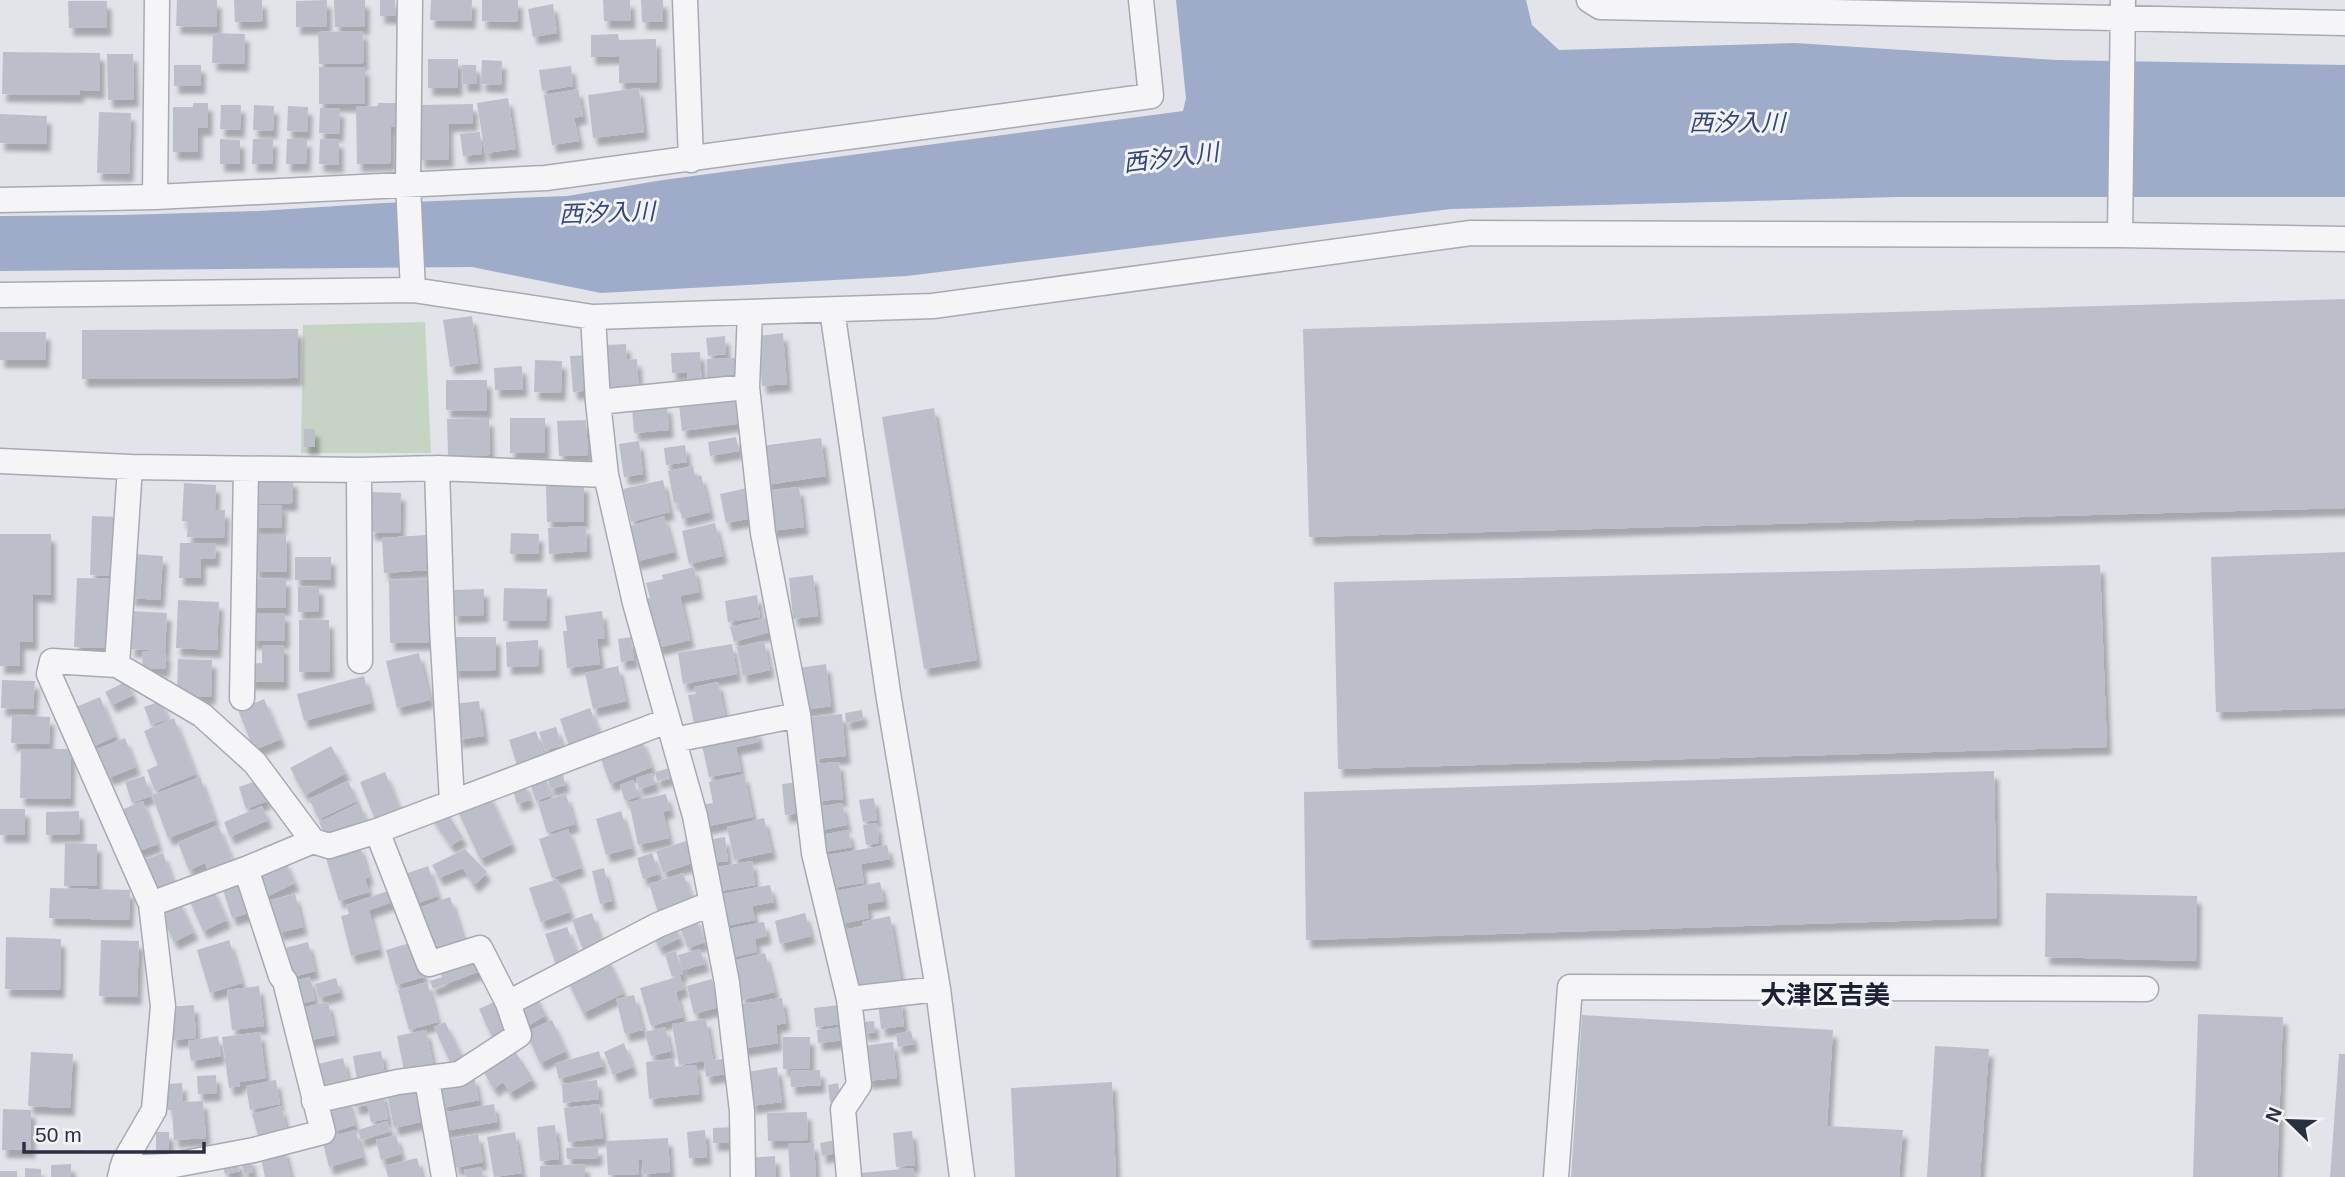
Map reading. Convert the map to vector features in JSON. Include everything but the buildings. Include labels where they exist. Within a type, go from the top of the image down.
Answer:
[{"type":"street","points":[[155,197],[158,0]]},
{"type":"street","points":[[410,0],[408,184],[413,290]]},
{"type":"street","points":[[685,0],[691,160]]},
{"type":"street","points":[[0,200],[155,197],[546,178],[1152,96],[1141,0]]},
{"type":"street","points":[[1589,0],[1600,7],[2123,10],[2345,23]]},
{"type":"street","points":[[2120,236],[2123,10]]},
{"type":"street","points":[[0,295],[413,290],[593,317],[933,306],[1471,233],[2345,239]]},
{"type":"street","points":[[832,310],[887,686],[938,989],[962,1177]]},
{"type":"street","points":[[750,312],[747,387],[763,533],[798,715],[814,853],[849,999],[859,1085],[843,1109],[849,1177]]},
{"type":"street","points":[[593,317],[606,475],[635,603],[695,816],[727,983],[742,1111],[743,1177]]},
{"type":"street","points":[[598,402],[747,387]]},
{"type":"street","points":[[0,461],[246,469],[437,468],[606,475]]},
{"type":"street","points":[[117,665],[130,467]]},
{"type":"street","points":[[437,468],[442,627],[452,801]]},
{"type":"street","points":[[242,698],[246,469]]},
{"type":"street","points":[[359,470],[360,661]]},
{"type":"street","points":[[121,1172],[154,1110],[163,1006],[151,904],[49,674],[52,661],[117,665],[202,715],[255,763],[313,841],[329,846],[377,831],[452,801],[671,730],[798,715]]},
{"type":"street","points":[[314,1101],[398,1082],[459,1074],[519,1035],[508,1003],[480,948],[429,964],[377,831]]},
{"type":"street","points":[[151,904],[313,841]]},
{"type":"street","points":[[121,1172],[254,1150],[323,1132],[285,981],[281,976],[246,869]]},
{"type":"street","points":[[508,1003],[658,925],[710,904]]},
{"type":"street","points":[[1556,1177],[1570,987],[2146,989]]},
{"type":"street","points":[[849,999],[938,989]]},
{"type":"street","points":[[427,1080],[444,1177]]},
{"type":"green space","points":[[425,322],[431,453],[301,453],[303,325]]},
{"type":"water","name":"西汐入川","points":[[1176,0],[1526,0],[1532,25],[1559,50],[1795,43],[2057,60],[2345,65],[2345,197],[1898,197],[1451,209],[907,276],[601,293],[472,267],[0,271],[0,216],[259,211],[567,196],[663,180],[1183,111],[1186,98]]},
{"type":"district","name":"大津区吉美","points":[[1825,995]]}]
